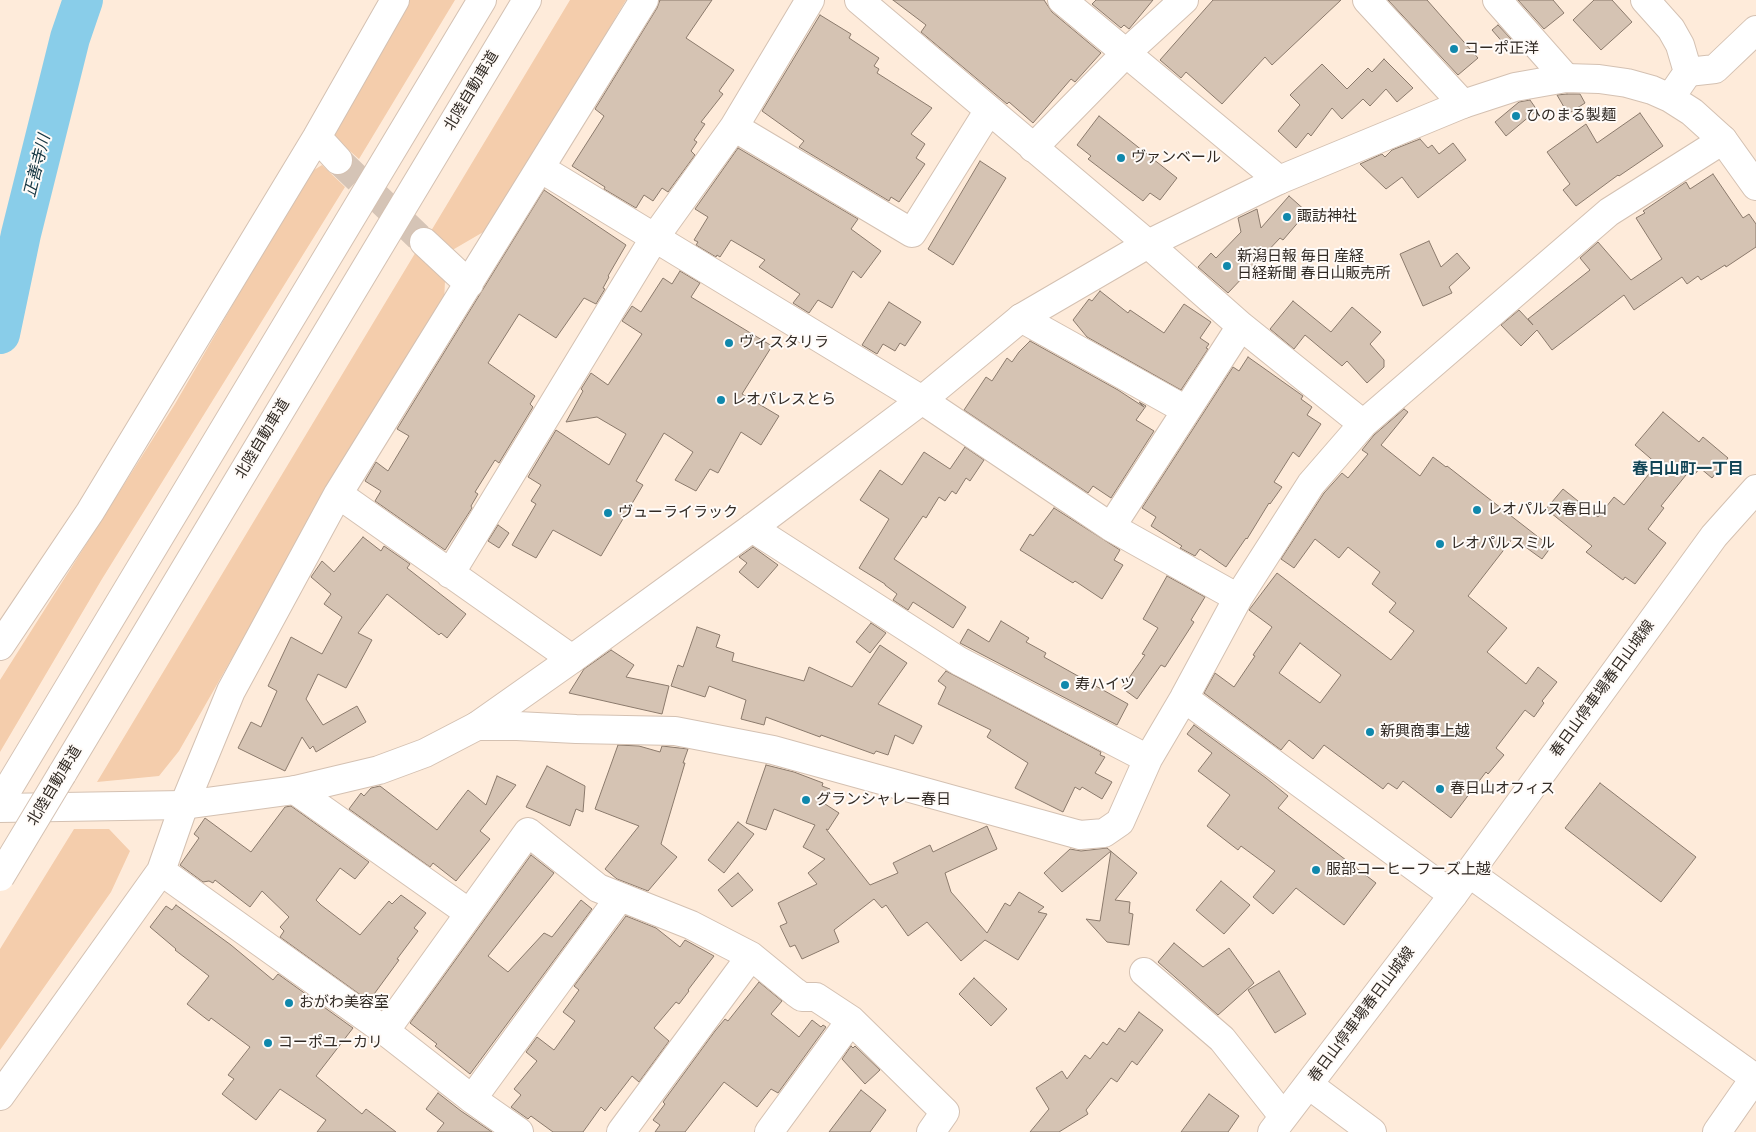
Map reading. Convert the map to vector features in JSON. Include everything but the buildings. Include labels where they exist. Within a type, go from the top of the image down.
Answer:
[{"type":"main road","points":[[0,646],[90,512],[317,137],[394,0]]},
{"type":"main road","points":[[0,802],[482,0]]},
{"type":"main road","name":"北陸自動車道","points":[[0,877],[527,0]]},
{"type":"main road","points":[[0,1096],[161,871],[184,805],[231,692],[338,494],[644,0]]},
{"type":"main road","points":[[450,574],[655,237],[734,127],[810,0]]},
{"type":"main road","points":[[858,0],[1148,244],[1240,326],[1362,424]]},
{"type":"main road","points":[[1062,0],[1279,180]]},
{"type":"main road","points":[[1033,148],[1126,53],[1184,0]]},
{"type":"main road","points":[[1367,0],[1463,104]]},
{"type":"main road","points":[[1497,0],[1566,78]]},
{"type":"main road","points":[[1645,0],[1671,29],[1680,45],[1688,72]]},
{"type":"main road","points":[[1670,98],[1688,72],[1715,69],[1756,30]]},
{"type":"main road","points":[[0,808],[184,805],[295,790],[379,770],[425,753],[477,726],[752,528],[922,400],[1021,318],[1148,244],[1279,180],[1463,104],[1515,87],[1566,78],[1599,79],[1627,83],[1652,90],[1670,98],[1692,112],[1723,140],[1756,186]]},
{"type":"main road","points":[[734,127],[912,233],[989,110]]},
{"type":"main road","points":[[317,137],[338,160]]},
{"type":"main road","points":[[477,726],[675,731],[773,750],[1080,835],[1104,833],[1120,822],[1148,759],[1184,698],[1238,598],[1311,484],[1362,424],[1609,212],[1723,140]]},
{"type":"main road","points":[[540,168],[922,400],[1111,527],[1238,598]]},
{"type":"main road","points":[[424,242],[468,284]]},
{"type":"main road","points":[[1021,318],[1186,410]]},
{"type":"main road","points":[[1111,527],[1240,326]]},
{"type":"main road","name":"春日山停車場春日山城線","points":[[1277,1124],[1454,895],[1714,536],[1756,489]]},
{"type":"main road","points":[[338,494],[572,659]]},
{"type":"main road","points":[[752,528],[959,661],[1148,759]]},
{"type":"main road","points":[[1184,698],[1454,895]]},
{"type":"main road","points":[[295,790],[469,913]]},
{"type":"main road","points":[[385,1031],[528,832],[598,888],[691,925],[751,956],[802,997],[816,997],[851,1020],[945,1112],[931,1132]]},
{"type":"main road","points":[[161,871],[385,1031],[472,1099],[519,1132]]},
{"type":"main road","points":[[1470,873],[1755,1077],[1716,1132]]},
{"type":"main road","points":[[472,1099],[620,897]]},
{"type":"main road","points":[[621,1132],[751,956]]},
{"type":"main road","points":[[1144,972],[1222,1039],[1277,1124]]},
{"type":"main road","points":[[769,1132],[851,1020]]},
{"type":"main road","points":[[1308,1085],[1372,1132]]},
{"type":"shaded area","points":[[397,0],[455,0],[359,159],[329,133]]},
{"type":"shaded area","points":[[570,0],[626,0],[567,100],[485,231],[449,252],[431,231]]},
{"type":"shaded area","points":[[322,165],[345,187],[102,579],[0,752],[0,680],[175,404],[240,292],[292,191],[306,175]]},
{"type":"shaded area","points":[[417,250],[445,281],[444,303],[316,511],[179,751],[159,776],[97,782]]},
{"type":"shaded area","points":[[74,829],[109,829],[130,851],[111,892],[0,1050],[0,949]]},
{"type":"waterway","name":"正善寺川","points":[[0,334],[21,234],[70,38],[83,0]]},
{"type":"tunnel","points":[[338,160],[424,242]]},
{"type":"place","name":"コーポ正洋","points":[[1454,49]]},
{"type":"place","name":"ひのまる製麺","points":[[1516,116]]},
{"type":"place","name":"ヴァンベール","points":[[1121,158]]},
{"type":"place","name":"諏訪神社","points":[[1287,217]]},
{"type":"place","name":"新潟日報 毎日 産経 日経新聞 春日山販売所","points":[[1227,266]]},
{"type":"place","name":"ヴィスタリラ","points":[[729,343]]},
{"type":"place","name":"レオパレスとら","points":[[721,400]]},
{"type":"place","name":"レオパルス春日山","points":[[1477,510]]},
{"type":"place","name":"ヴューライラック","points":[[608,513]]},
{"type":"place","name":"レオパルスミル","points":[[1440,544]]},
{"type":"place","name":"寿ハイツ","points":[[1065,685]]},
{"type":"place","name":"新興商事上越","points":[[1370,732]]},
{"type":"place","name":"春日山オフィス","points":[[1440,789]]},
{"type":"place","name":"グランシャレー春日","points":[[806,800]]},
{"type":"place","name":"服部コーヒーフーズ上越","points":[[1316,870]]},
{"type":"place","name":"おがわ美容室","points":[[289,1003]]},
{"type":"place","name":"コーポユーカリ","points":[[268,1043]]},
{"type":"district","name":"春日山町一丁目","points":[[1688,470]]}]
